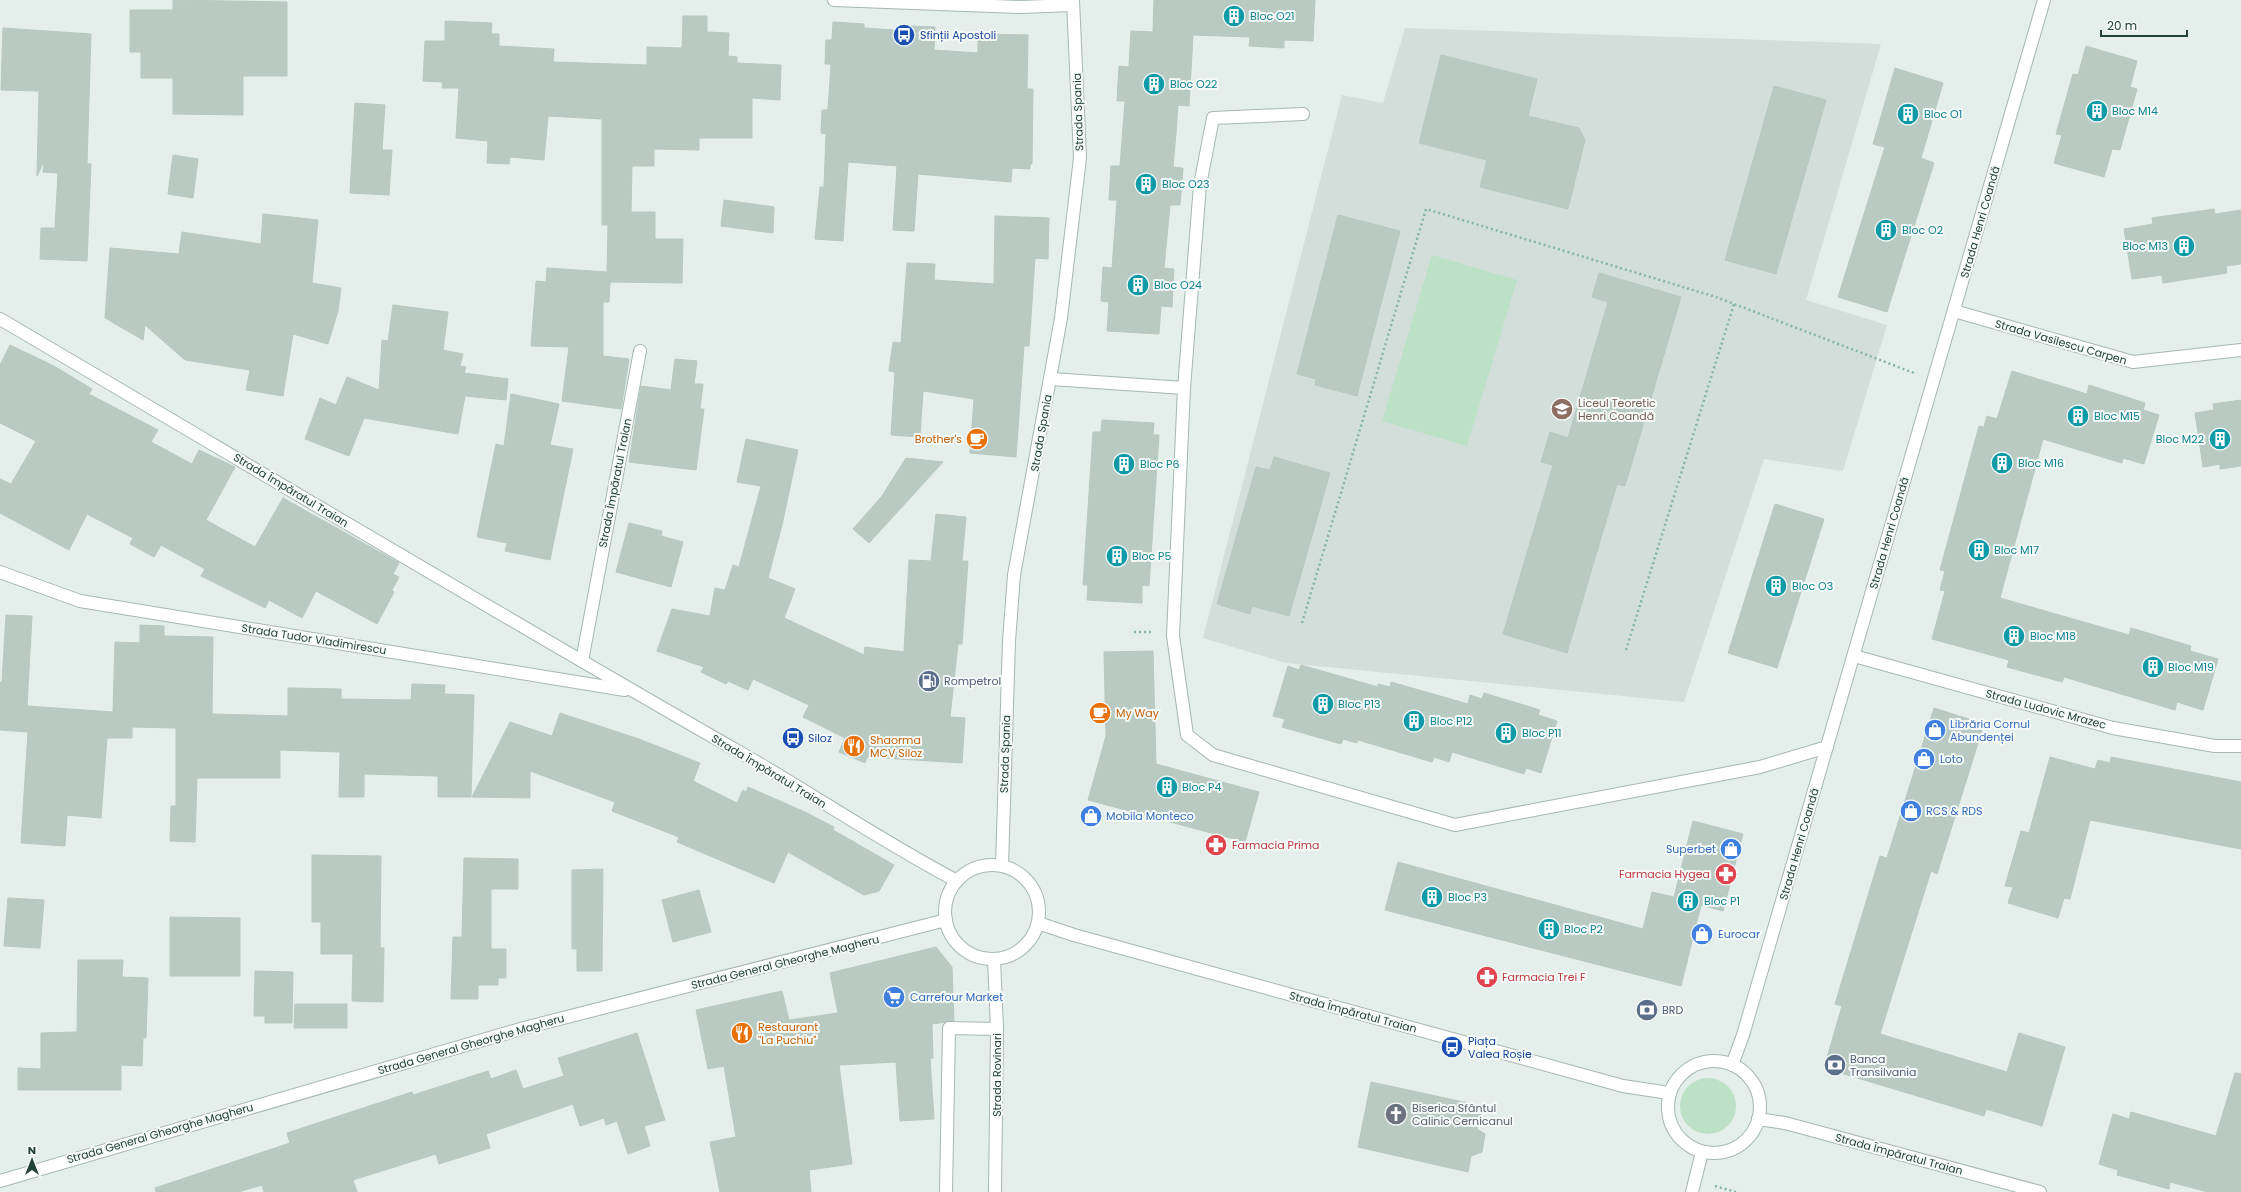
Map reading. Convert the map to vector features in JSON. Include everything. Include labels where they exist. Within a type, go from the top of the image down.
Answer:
[{"type":"street","points":[[834,0],[1021,7],[1073,2]]},
{"type":"street","name":"Strada Henri Coandă","points":[[1732,1065],[1743,1035],[2044,0]]},
{"type":"street","name":"Strada Spania","points":[[1002,866],[1009,640],[1014,575],[1061,318],[1080,158],[1073,2]]},
{"type":"street","points":[[1303,114],[1213,118],[1200,185],[1184,388],[1173,636],[1187,735],[1213,755],[1455,824],[1760,767],[1827,747]]},
{"type":"street","name":"Strada Vasilescu Carpen","points":[[1954,311],[2133,362],[2241,350]]},
{"type":"street","name":"Strada Împăratul Traian","points":[[0,319],[632,691],[766,768],[912,858],[957,881]]},
{"type":"street","name":"Strada Împăratul Traian","points":[[582,661],[640,351]]},
{"type":"street","points":[[1051,379],[1184,388]]},
{"type":"street","name":"Strada Tudor Vladimirescu","points":[[0,572],[80,601],[632,691]]},
{"type":"street","name":"Strada Ludovic Mrazec","points":[[1854,656],[2113,728],[2215,746],[2241,746]]},
{"type":"street","points":[[989,865],[1002,866],[1016,871],[1028,881],[1036,894],[1039,909],[1038,924],[1032,937],[1022,948],[1009,956],[994,958],[980,957],[968,952],[958,944],[950,933],[946,920],[946,906],[949,893],[957,881],[977,867],[989,865]]},
{"type":"street","name":"Strada General Gheorghe Magheru","points":[[0,1181],[524,1028],[946,920]]},
{"type":"street","name":"Strada Împăratul Traian","points":[[1038,924],[1074,936],[1623,1086],[1670,1093]]},
{"type":"street","name":"Strada Rovinari","points":[[994,958],[997,1029],[995,1192]]},
{"type":"street","points":[[946,1192],[949,1028],[997,1029]]},
{"type":"street","points":[[1720,1061],[1732,1065],[1750,1078],[1758,1094],[1760,1110],[1753,1132],[1743,1143],[1732,1150],[1717,1154],[1702,1152],[1690,1147],[1680,1139],[1670,1124],[1667,1105],[1670,1093],[1677,1079],[1688,1068],[1703,1062],[1720,1061]]},
{"type":"street","name":"Strada Împăratul Traian","points":[[1758,1120],[1785,1123],[2040,1192]]},
{"type":"street","points":[[1692,1192],[1702,1152]]},
{"type":"path","points":[[1302,623],[1426,209],[1716,296],[1934,380]]},
{"type":"path","points":[[1626,650],[1734,304]]},
{"type":"shaded area","name":"Liceul Teoretic Henri Coandă","points":[[1405,28],[1881,44],[1806,300],[1887,325],[1843,471],[1764,459],[1684,702],[1286,663],[1203,638],[1342,95],[1383,103]]},
{"type":"green space","points":[[1432,255],[1517,280],[1467,446],[1382,421]]},
{"type":"green space","points":[[1702,1078],[1714,1078],[1724,1082],[1732,1090],[1736,1100],[1736,1112],[1732,1122],[1724,1130],[1714,1134],[1702,1134],[1692,1130],[1684,1122],[1680,1112],[1680,1100],[1684,1090],[1692,1082]]},
{"type":"building","points":[[173,0],[287,2],[287,76],[243,76],[243,115],[173,114],[173,78],[141,78],[141,52],[130,52],[130,10],[173,10]]},
{"type":"building","points":[[1154,0],[1315,0],[1313,41],[1284,40],[1284,48],[1249,46],[1250,37],[1193,35],[1189,106],[1178,105],[1173,167],[1183,168],[1180,205],[1170,205],[1164,268],[1174,269],[1172,307],[1161,306],[1159,334],[1107,331],[1109,302],[1101,301],[1103,267],[1112,268],[1117,200],[1109,200],[1111,166],[1120,166],[1125,101],[1117,101],[1119,66],[1129,67],[1131,31],[1153,32]]},
{"type":"building","points":[[683,16],[707,16],[707,32],[729,33],[728,56],[737,57],[737,63],[781,65],[780,100],[752,98],[752,138],[699,138],[699,150],[654,149],[654,166],[632,166],[631,212],[655,212],[655,239],[683,239],[682,283],[610,282],[609,302],[603,302],[603,356],[629,359],[621,409],[562,401],[569,347],[531,346],[536,281],[546,282],[547,268],[607,272],[608,225],[602,225],[602,119],[548,116],[544,160],[510,157],[509,164],[487,163],[488,141],[456,138],[459,88],[442,88],[443,82],[423,81],[425,41],[445,41],[445,21],[492,23],[491,34],[499,34],[499,46],[554,49],[553,62],[647,65],[647,47],[682,48]]},
{"type":"building","points":[[833,22],[864,24],[864,28],[909,31],[910,26],[935,27],[934,50],[978,53],[978,34],[1028,35],[1027,89],[1033,89],[1032,164],[1030,164],[1030,169],[1012,168],[1011,182],[918,174],[914,231],[893,230],[897,166],[848,162],[843,241],[815,239],[820,187],[824,187],[826,134],[821,133],[822,110],[828,110],[831,64],[825,64],[826,40],[832,40]]},
{"type":"building","points":[[3,28],[91,34],[87,164],[91,164],[87,261],[40,259],[41,228],[55,228],[58,173],[43,172],[44,161],[37,176],[39,91],[1,90]]},
{"type":"building","name":"Bloc M14","points":[[2086,46],[2137,61],[2130,87],[2137,89],[2120,150],[2112,149],[2104,177],[2054,163],[2062,135],[2056,134],[2073,74],[2078,75]]},
{"type":"building","points":[[1441,55],[1537,79],[1528,116],[1579,128],[1585,140],[1568,209],[1480,187],[1487,160],[1419,143]]},
{"type":"building","name":"Bloc O2","points":[[1895,68],[1943,83],[1921,158],[1934,163],[1887,312],[1838,297],[1885,147],[1873,144]]},
{"type":"building","points":[[1774,86],[1826,100],[1776,274],[1725,260]]},
{"type":"building","points":[[355,103],[385,105],[382,150],[392,150],[389,195],[350,193]]},
{"type":"building","points":[[173,155],[198,159],[193,198],[168,194]]},
{"type":"building","points":[[724,200],[774,207],[773,233],[721,226]]},
{"type":"building","name":"Bloc M13","points":[[2214,209],[2215,214],[2241,210],[2241,264],[2226,266],[2227,273],[2163,283],[2162,275],[2132,279],[2124,229],[2153,224],[2152,218]]},
{"type":"building","points":[[263,214],[318,220],[312,283],[341,288],[338,311],[328,344],[293,334],[283,396],[246,390],[250,370],[185,360],[145,325],[143,340],[105,318],[110,248],[179,254],[182,232],[261,244]]},
{"type":"building","points":[[1338,215],[1400,231],[1357,396],[1315,385],[1316,379],[1297,374]]},
{"type":"building","points":[[995,216],[1049,218],[1048,259],[1035,258],[1029,346],[1024,346],[1016,457],[970,453],[974,399],[923,391],[920,437],[891,435],[895,372],[889,371],[893,342],[901,343],[907,263],[935,264],[934,280],[994,284]]},
{"type":"building","points":[[1599,273],[1681,297],[1625,486],[1617,484],[1567,653],[1503,634],[1553,465],[1541,462],[1550,432],[1568,438],[1608,302],[1592,297]]},
{"type":"building","points":[[393,305],[448,312],[443,350],[463,354],[460,366],[466,367],[464,373],[508,379],[506,400],[465,396],[458,434],[364,418],[349,456],[305,439],[320,398],[336,405],[347,377],[379,390],[382,340],[388,341]]},
{"type":"building","points":[[10,345],[54,366],[92,389],[89,394],[158,430],[151,442],[192,464],[199,450],[235,467],[206,520],[255,547],[283,498],[399,563],[393,574],[399,577],[392,590],[394,592],[377,624],[316,591],[302,618],[269,600],[265,608],[201,576],[205,569],[161,545],[154,557],[130,544],[133,538],[87,514],[69,550],[0,513],[0,479],[11,484],[36,441],[0,423],[0,365]]},
{"type":"building","points":[[675,359],[697,361],[694,384],[703,384],[700,409],[704,409],[696,470],[629,462],[641,386],[671,390]]},
{"type":"building","points":[[2012,371],[2087,394],[2089,385],[2145,403],[2143,410],[2159,415],[2144,464],[2123,458],[2122,463],[2043,439],[2000,598],[2129,635],[2131,628],[2191,646],[2190,651],[2218,659],[2203,710],[2177,702],[2175,710],[2064,677],[2062,682],[2007,667],[2009,660],[1932,639],[1945,591],[1940,590],[1945,571],[1940,570],[1979,426],[1984,427],[1987,416],[1997,419]]},
{"type":"building","points":[[511,394],[559,404],[550,445],[573,449],[550,560],[505,551],[507,543],[477,537],[496,444],[504,446]]},
{"type":"building","name":"Bloc M22","points":[[2241,400],[2241,466],[2220,469],[2220,464],[2203,467],[2195,413],[2214,410],[2213,404]]},
{"type":"building","points":[[1102,420],[1154,423],[1153,435],[1159,435],[1149,586],[1142,585],[1142,603],[1087,600],[1088,585],[1083,585],[1093,432],[1101,432]]},
{"type":"building","points":[[746,439],[798,450],[782,525],[768,578],[795,589],[784,618],[864,655],[865,647],[904,652],[909,560],[931,561],[936,514],[966,517],[962,561],[968,561],[962,644],[958,644],[950,717],[965,718],[962,763],[867,757],[865,763],[839,752],[845,738],[803,717],[809,705],[753,679],[748,690],[728,681],[726,684],[701,672],[704,667],[657,651],[672,609],[710,616],[715,588],[725,590],[733,565],[739,567],[761,486],[737,482]]},
{"type":"building","points":[[1274,457],[1330,473],[1289,616],[1252,606],[1250,614],[1217,604],[1256,467],[1270,470]]},
{"type":"building","points":[[906,458],[943,462],[869,543],[853,529],[882,496]]},
{"type":"building","name":"Bloc O3","points":[[1775,504],[1824,519],[1777,668],[1728,653]]},
{"type":"building","points":[[629,523],[662,531],[661,536],[683,542],[671,587],[616,572]]},
{"type":"building","points":[[6,615],[32,616],[27,706],[113,712],[115,642],[140,643],[140,625],[164,626],[164,636],[213,637],[212,714],[288,716],[288,688],[341,689],[341,699],[411,700],[412,684],[445,685],[444,694],[474,695],[471,797],[438,797],[438,776],[364,774],[364,797],[339,797],[340,752],[280,750],[280,778],[197,778],[195,842],[170,841],[171,806],[176,806],[176,728],[132,727],[132,738],[107,738],[101,818],[67,815],[65,846],[21,843],[28,732],[0,730],[0,682],[2,682]]},
{"type":"building","name":"Bloc P4","points":[[1153,651],[1156,764],[1259,792],[1245,842],[1088,800],[1106,736],[1104,652]]},
{"type":"building","points":[[1301,665],[1378,687],[1378,684],[1390,687],[1391,682],[1468,704],[1470,695],[1482,699],[1484,693],[1540,710],[1538,715],[1557,721],[1541,773],[1526,768],[1524,774],[1452,752],[1449,762],[1434,757],[1432,762],[1358,740],[1357,743],[1343,739],[1341,744],[1282,727],[1285,719],[1273,716],[1288,666],[1299,670]]},
{"type":"building","points":[[1934,708],[1984,724],[1937,874],[1931,871],[1880,1034],[2007,1072],[2019,1033],[2065,1047],[2042,1126],[1986,1109],[1984,1116],[1824,1068],[1842,1006],[1835,1004],[1880,856],[1887,858]]},
{"type":"building","points":[[560,713],[639,739],[700,763],[693,781],[737,803],[743,790],[746,792],[748,787],[805,812],[834,827],[833,830],[894,865],[879,891],[864,895],[788,852],[774,883],[677,842],[679,837],[612,811],[615,802],[530,771],[530,798],[472,797],[510,722],[552,736]]},
{"type":"building","points":[[2050,757],[2095,769],[2098,760],[2110,763],[2111,757],[2241,782],[2241,849],[2090,820],[2070,899],[2064,898],[2058,918],[2008,903],[2013,887],[2005,886],[2021,831],[2029,833]]},
{"type":"building","points":[[1693,821],[1743,834],[1723,911],[1701,905],[1681,986],[1385,910],[1398,862],[1643,929],[1652,892],[1674,897]]},
{"type":"building","points":[[312,855],[381,856],[380,948],[384,948],[383,1002],[352,1001],[353,954],[321,954],[321,922],[312,922]]},
{"type":"building","points":[[464,858],[518,859],[518,889],[491,889],[491,949],[506,949],[506,978],[498,978],[498,985],[478,985],[478,999],[451,999],[453,937],[462,937]]},
{"type":"building","points":[[603,869],[602,971],[577,971],[577,949],[572,949],[572,870]]},
{"type":"building","points":[[699,890],[711,932],[673,942],[662,900]]},
{"type":"building","points":[[8,898],[44,900],[40,948],[4,946]]},
{"type":"building","points":[[170,917],[240,918],[240,976],[170,976]]},
{"type":"building","points":[[936,947],[952,967],[954,1021],[932,1024],[933,1058],[930,1058],[934,1119],[900,1121],[896,1062],[839,1065],[852,1164],[809,1170],[811,1192],[720,1192],[710,1142],[736,1137],[724,1066],[708,1069],[696,1010],[782,991],[789,1020],[838,1013],[830,973]]},
{"type":"building","points":[[78,960],[123,960],[122,977],[148,978],[146,1038],[143,1038],[142,1066],[121,1065],[121,1090],[18,1090],[18,1068],[41,1069],[41,1033],[77,1032]]},
{"type":"building","points":[[255,971],[293,972],[292,1023],[265,1023],[265,1016],[254,1016]]},
{"type":"building","points":[[295,1004],[347,1004],[347,1028],[294,1028]]},
{"type":"building","points":[[637,1033],[665,1120],[644,1126],[650,1146],[628,1154],[617,1121],[606,1125],[604,1118],[580,1126],[573,1104],[486,1134],[490,1148],[439,1164],[436,1154],[353,1180],[357,1192],[264,1192],[262,1185],[238,1192],[156,1192],[155,1188],[290,1143],[287,1133],[412,1092],[413,1095],[488,1071],[491,1079],[516,1070],[523,1089],[564,1076],[558,1058]]},
{"type":"building","points":[[2235,1073],[2241,1074],[2241,1192],[2208,1192],[2170,1182],[2169,1189],[2117,1175],[2118,1170],[2099,1164],[2113,1114],[2129,1119],[2131,1112],[2216,1136]]},
{"type":"building","points":[[1371,1082],[1482,1106],[1477,1129],[1485,1134],[1482,1152],[1471,1156],[1468,1172],[1358,1147]]},
{"type":"place","name":"Bloc O21","points":[[1234,16]]},
{"type":"place","name":"Sfinții Apostoli","points":[[904,35]]},
{"type":"place","name":"Bloc O22","points":[[1154,84]]},
{"type":"place","name":"Bloc M14","points":[[2097,111]]},
{"type":"place","name":"Bloc O1","points":[[1908,114]]},
{"type":"place","name":"Bloc O23","points":[[1146,184]]},
{"type":"place","name":"Bloc O2","points":[[1886,230]]},
{"type":"place","name":"Bloc M13","points":[[2184,246]]},
{"type":"place","name":"Bloc O24","points":[[1138,285]]},
{"type":"place","name":"Liceul Teoretic Henri Coandă","points":[[1562,409]]},
{"type":"place","name":"Bloc M15","points":[[2078,416]]},
{"type":"place","name":"Brother's","points":[[977,439]]},
{"type":"place","name":"Bloc M22","points":[[2220,439]]},
{"type":"place","name":"Bloc M16","points":[[2002,463]]},
{"type":"place","name":"Bloc P6","points":[[1124,464]]},
{"type":"place","name":"Bloc M17","points":[[1979,550]]},
{"type":"place","name":"Bloc P5","points":[[1117,556]]},
{"type":"place","name":"Bloc O3","points":[[1776,586]]},
{"type":"place","name":"Bloc M18","points":[[2014,636]]},
{"type":"place","name":"Bloc M19","points":[[2153,667]]},
{"type":"place","name":"Rompetrol","points":[[929,681]]},
{"type":"place","name":"Bloc P13","points":[[1323,704]]},
{"type":"place","name":"My Way","points":[[1100,713]]},
{"type":"place","name":"Bloc P12","points":[[1414,721]]},
{"type":"place","name":"Librăria Cornul Abundenței","points":[[1935,730]]},
{"type":"place","name":"Bloc P11","points":[[1506,733]]},
{"type":"place","name":"Siloz","points":[[793,738]]},
{"type":"place","name":"Shaorma MCV Siloz","points":[[854,746]]},
{"type":"place","name":"Loto","points":[[1924,759]]},
{"type":"place","name":"Bloc P4","points":[[1167,787]]},
{"type":"place","name":"RCS & RDS","points":[[1911,811]]},
{"type":"place","name":"Mobila Monteco","points":[[1091,816]]},
{"type":"place","name":"Farmacia Prima","points":[[1216,845]]},
{"type":"place","name":"Superbet","points":[[1731,849]]},
{"type":"place","name":"Farmacia Hygea","points":[[1726,874]]},
{"type":"place","name":"Bloc P3","points":[[1432,897]]},
{"type":"place","name":"Bloc P1","points":[[1688,901]]},
{"type":"place","name":"Bloc P2","points":[[1549,929]]},
{"type":"place","name":"Eurocar","points":[[1702,934]]},
{"type":"place","name":"Farmacia Trei F","points":[[1487,977]]},
{"type":"place","name":"Carrefour Market","points":[[894,997]]},
{"type":"place","name":"BRD","points":[[1647,1010]]},
{"type":"place","name":"Restaurant \"La Puchiu\"","points":[[742,1033]]},
{"type":"place","name":"Piața Valea Roșie","points":[[1452,1047]]},
{"type":"place","name":"Banca Transilvania","points":[[1835,1065]]},
{"type":"place","name":"Biserica Sfântul Calinic Cernicanul","points":[[1396,1114]]}]
